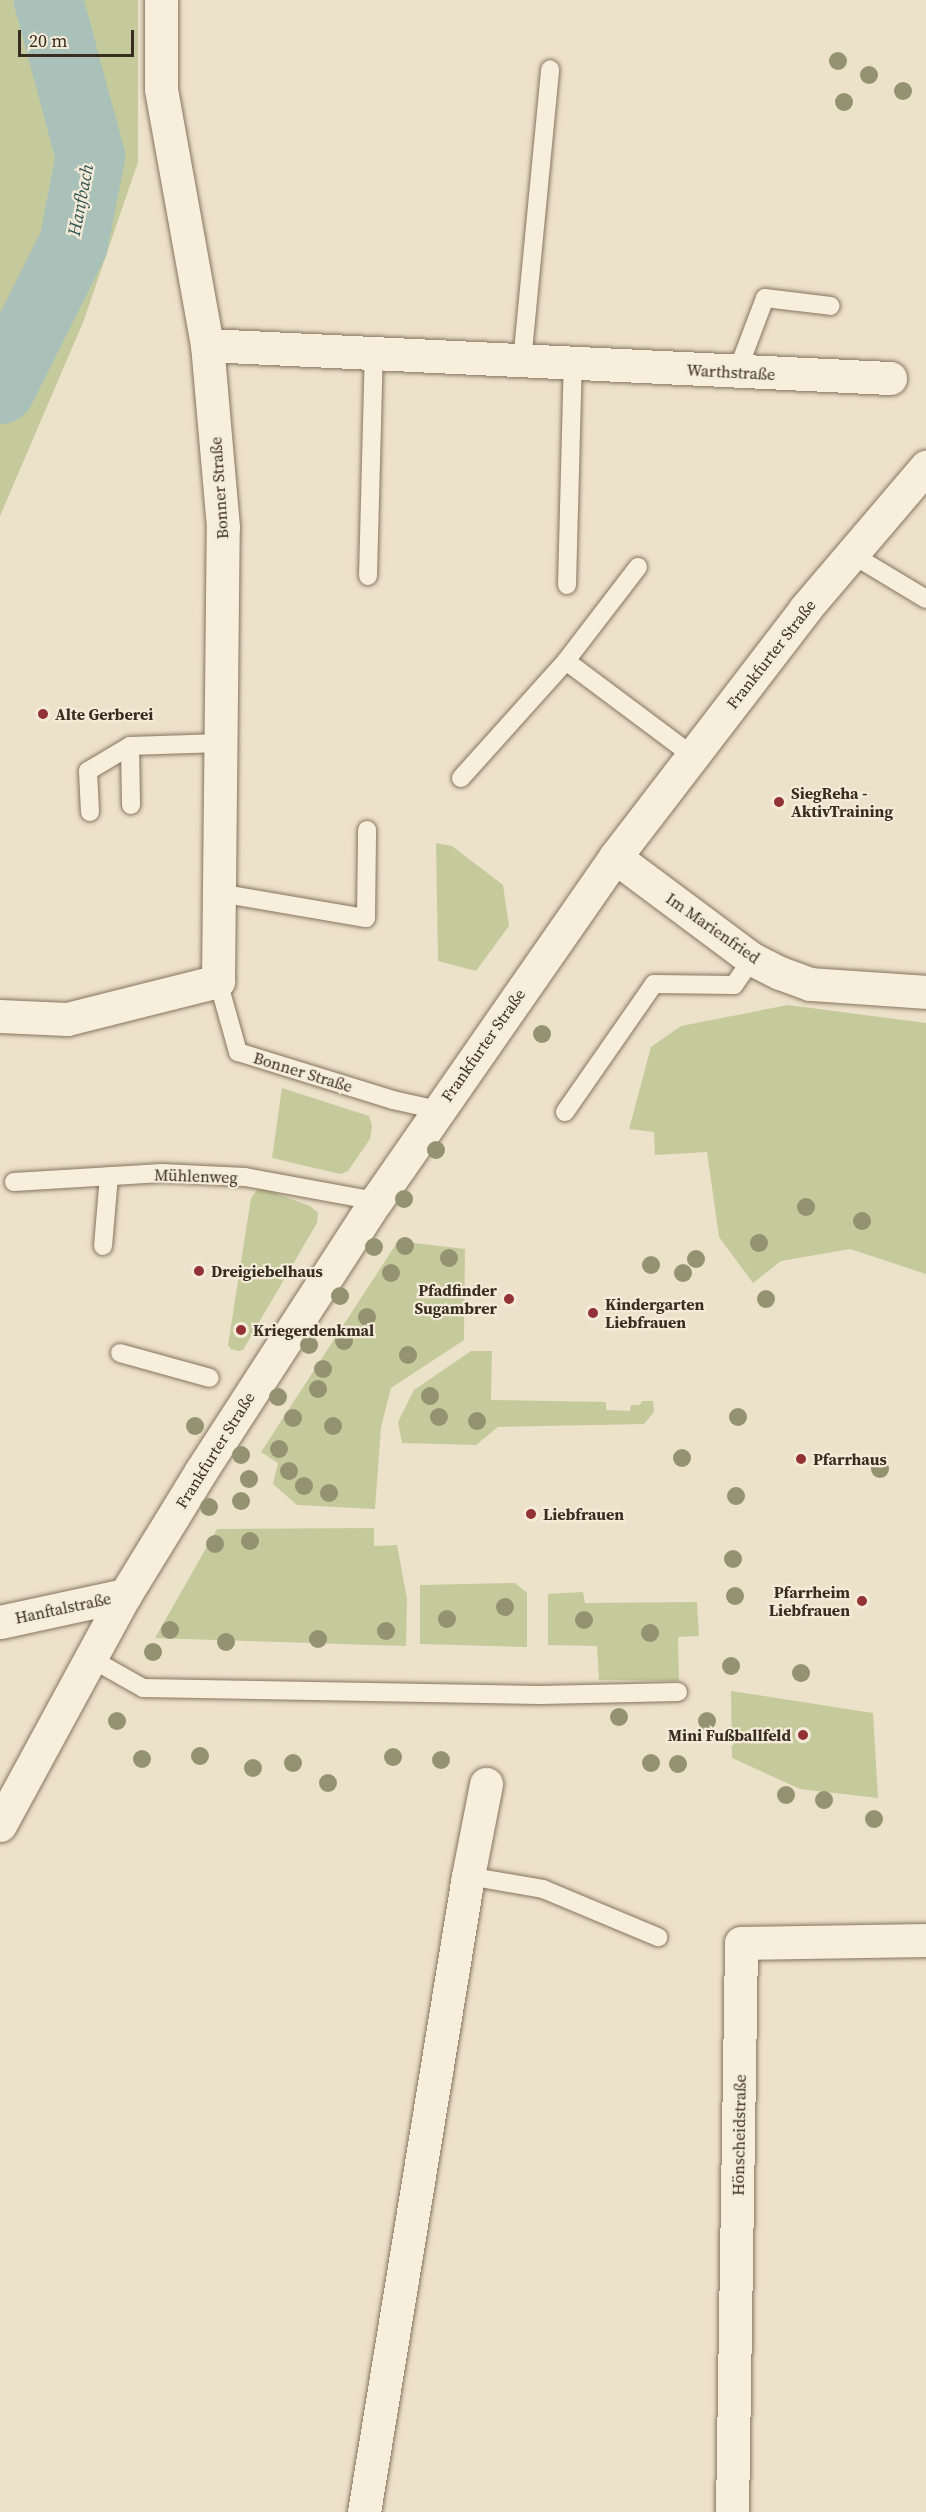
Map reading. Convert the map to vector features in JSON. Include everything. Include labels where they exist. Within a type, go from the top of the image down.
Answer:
[{"type":"street","name":"Bonner Straße","points":[[161,0],[161,89],[207,345],[223,527],[218,981]]},
{"type":"street","name":"Warthstraße","points":[[207,345],[890,378]]},
{"type":"street","name":"Frankfurter Straße","points":[[0,1825],[125,1595],[201,1471],[376,1201],[438,1110],[615,858],[805,609],[926,467]]},
{"type":"street","name":"Im Marienfried","points":[[615,858],[752,958],[810,984],[926,992]]},
{"type":"street","points":[[0,1016],[67,1019],[218,981]]},
{"type":"street","name":"Hanftalstraße","points":[[0,1622],[125,1595]]},
{"type":"street","points":[[364,2512],[468,1876],[486,1784]]},
{"type":"street","name":"Hönscheidstraße","points":[[732,2512],[741,1943],[926,1940]]},
{"type":"lane","points":[[522,362],[550,69]]},
{"type":"lane","points":[[737,372],[765,298],[831,306]]},
{"type":"lane","points":[[368,576],[374,354]]},
{"type":"lane","points":[[567,585],[573,363]]},
{"type":"lane","points":[[853,555],[926,599]]},
{"type":"lane","points":[[461,778],[566,661],[638,567]]},
{"type":"lane","points":[[566,661],[693,756]]},
{"type":"lane","points":[[90,812],[88,771],[130,746],[221,743]]},
{"type":"lane","points":[[130,746],[132,805]]},
{"type":"lane","points":[[219,893],[366,918],[367,830]]},
{"type":"lane","points":[[565,1112],[654,984],[734,985],[752,958]]},
{"type":"lane","name":"Bonner Straße","points":[[218,981],[238,1052],[393,1100],[438,1110]]},
{"type":"lane","name":"Mühlenweg","points":[[14,1182],[162,1173],[245,1177],[376,1201]]},
{"type":"lane","points":[[103,1246],[109,1176]]},
{"type":"lane","points":[[120,1353],[210,1378]]},
{"type":"lane","points":[[90,1658],[143,1688],[540,1695],[678,1692]]},
{"type":"lane","points":[[468,1876],[543,1889],[658,1937]]},
{"type":"green space","points":[[0,0],[138,0],[138,162],[84,320],[0,516]]},
{"type":"green space","points":[[436,843],[452,846],[503,885],[509,926],[476,971],[438,961]]},
{"type":"green space","points":[[788,1005],[926,1023],[926,1274],[850,1249],[781,1261],[753,1283],[719,1237],[707,1152],[655,1155],[654,1132],[629,1129],[651,1047],[681,1026]]},
{"type":"green space","points":[[282,1088],[369,1116],[372,1126],[370,1139],[348,1171],[340,1174],[272,1158]]},
{"type":"green space","points":[[264,1189],[310,1206],[318,1213],[317,1223],[243,1350],[238,1351],[231,1349],[228,1345],[251,1198],[257,1190]]},
{"type":"green space","points":[[398,1241],[465,1249],[464,1340],[391,1388],[381,1427],[375,1509],[297,1505],[273,1484],[278,1463],[261,1452]]},
{"type":"green space","points":[[471,1351],[492,1351],[491,1400],[606,1402],[606,1410],[630,1411],[631,1405],[640,1405],[642,1401],[653,1401],[654,1412],[644,1424],[498,1427],[476,1445],[402,1443],[398,1422],[414,1390]]},
{"type":"green space","points":[[374,1528],[374,1546],[397,1545],[407,1599],[406,1646],[155,1638],[217,1529]]},
{"type":"green space","points":[[515,1583],[527,1593],[527,1647],[420,1644],[420,1585]]},
{"type":"green space","points":[[583,1592],[585,1603],[697,1602],[699,1636],[678,1637],[679,1681],[599,1680],[597,1646],[548,1645],[548,1594]]},
{"type":"green space","name":"Mini Fußballfeld","points":[[731,1691],[873,1713],[878,1798],[800,1789],[732,1758]]},
{"type":"waterway","name":"Hanfbach","points":[[0,389],[73,243],[90,156],[48,0]]},
{"type":"place","name":"Alte Gerberei","points":[[43,714]]},
{"type":"place","name":"SiegReha - AktivTraining","points":[[779,802]]},
{"type":"place","name":"Dreigiebelhaus","points":[[199,1271]]},
{"type":"place","name":"Pfadfinder Sugambrer","points":[[509,1299]]},
{"type":"place","name":"Kindergarten Liebfrauen","points":[[593,1313]]},
{"type":"place","name":"Kriegerdenkmal","points":[[241,1330]]},
{"type":"place","name":"Pfarrhaus","points":[[801,1459]]},
{"type":"place","name":"Liebfrauen","points":[[531,1514]]},
{"type":"place","name":"Pfarrheim Liebfrauen","points":[[862,1601]]},
{"type":"place","name":"Mini Fußballfeld","points":[[803,1735]]}]
